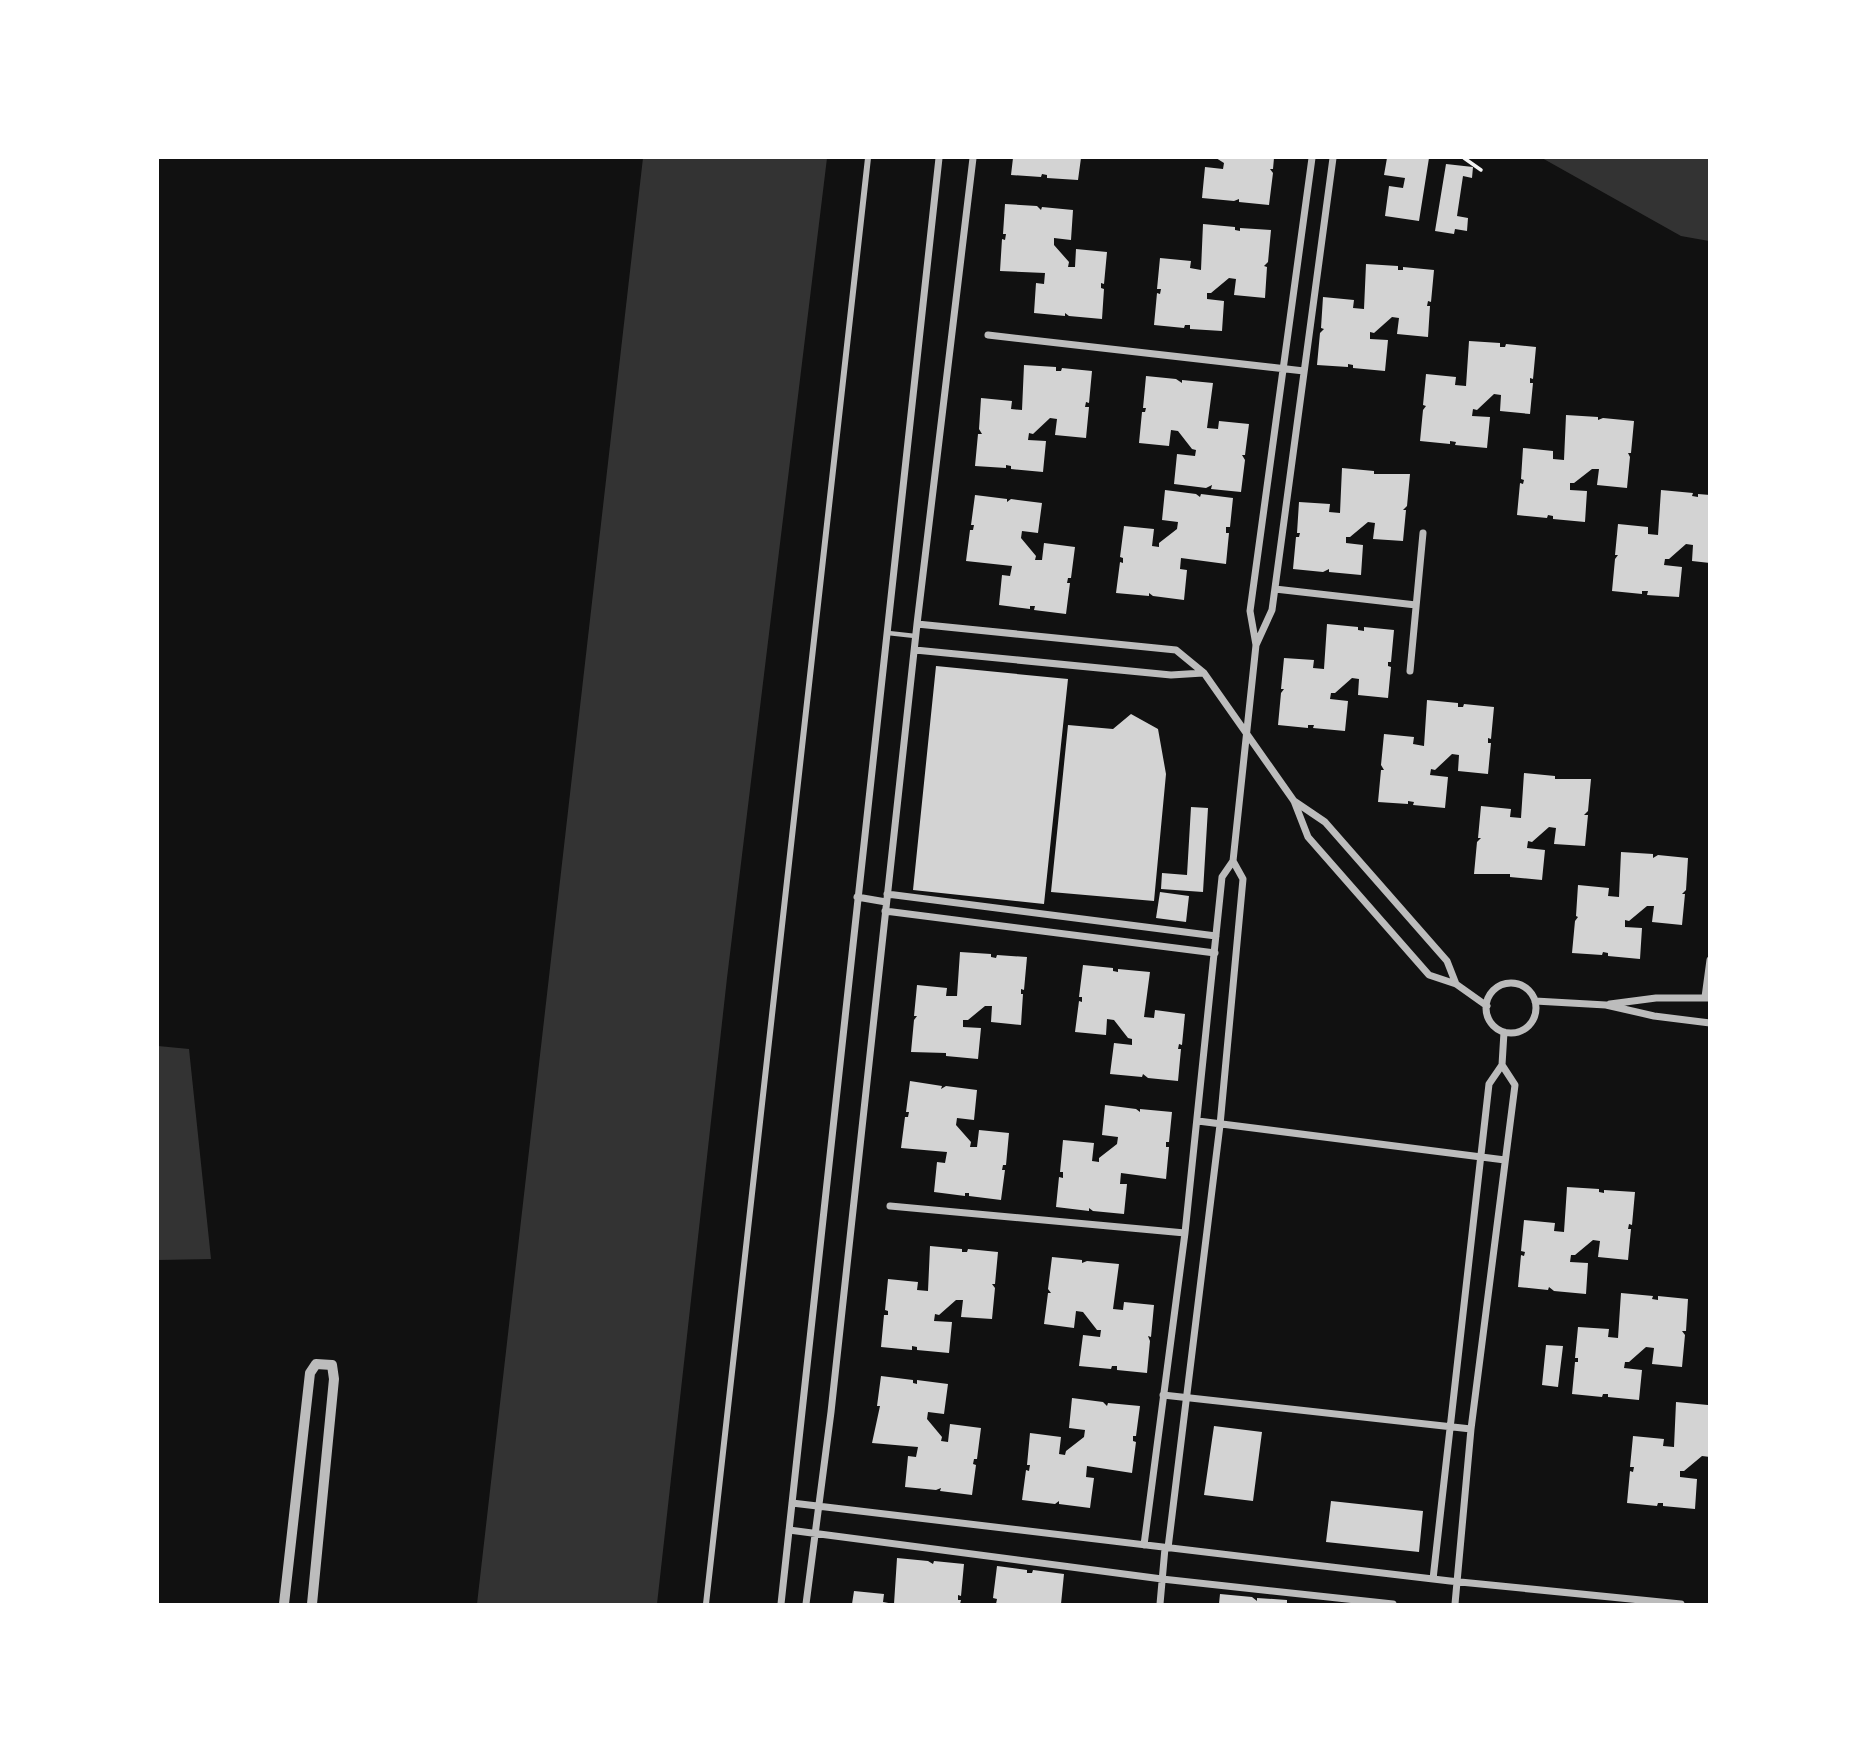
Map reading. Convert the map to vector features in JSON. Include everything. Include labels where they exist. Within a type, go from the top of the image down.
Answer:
[{"type":"street","points":[[706,1605],[868,158]]},
{"type":"street","points":[[781,1605],[939,158]]},
{"type":"street","points":[[806,1605],[816,1506],[831,1412],[917,624],[973,158]]},
{"type":"street","points":[[1144,1545],[1185,1233],[1222,877],[1233,860],[1256,645],[1251,611],[1312,158]]},
{"type":"street","points":[[1256,645],[1272,610],[1334,158]]},
{"type":"street","points":[[988,335],[1304,371]]},
{"type":"street","points":[[1410,671],[1423,533]]},
{"type":"street","points":[[1275,589],[1416,606]]},
{"type":"street","points":[[917,624],[1176,650],[1204,673],[1294,801],[1308,837],[1429,975],[1456,984],[1487,1006]]},
{"type":"street","points":[[915,650],[1171,675],[1204,673]]},
{"type":"street","points":[[1294,801],[1325,822],[1447,961],[1456,984]]},
{"type":"street","points":[[1160,1605],[1220,1125],[1243,879],[1233,860]]},
{"type":"street","points":[[857,897],[886,898],[1216,936]]},
{"type":"street","points":[[885,911],[1214,953]]},
{"type":"street","points":[[1606,1005],[1656,998],[1707,998],[1710,960]]},
{"type":"street","points":[[1509,984],[1525,988],[1535,1001],[1535,1016],[1527,1028],[1513,1033],[1504,1032],[1491,1022],[1487,1006],[1494,991],[1509,984]]},
{"type":"street","points":[[1535,1001],[1606,1005],[1654,1016],[1710,1023]]},
{"type":"street","points":[[1433,1579],[1448,1424],[1489,1084],[1502,1065],[1504,1032]]},
{"type":"street","points":[[1455,1605],[1471,1429],[1515,1085],[1502,1065]]},
{"type":"street","points":[[1198,1121],[1505,1160]]},
{"type":"street","points":[[890,1206],[1185,1233]]},
{"type":"street","points":[[284,1605],[310,1373],[316,1364],[332,1366],[334,1379],[312,1605]]},
{"type":"street","points":[[1163,1395],[1448,1424],[1471,1429]]},
{"type":"street","points":[[792,1503],[1433,1579],[1681,1605]]},
{"type":"street","points":[[789,1530],[1393,1605]]},
{"type":"lane","points":[[888,633],[916,636]]},
{"type":"path","points":[[1464,158],[1481,170]]},
{"type":"shaded area","points":[[643,158],[827,158],[727,978],[657,1604],[477,1604]]},
{"type":"shaded area","points":[[1542,158],[1709,158],[1709,241],[1681,236]]},
{"type":"shaded area","points":[[158,1046],[189,1049],[211,1259],[158,1260]]},
{"type":"building","points":[[1013,158],[1081,158],[1078,180],[1047,178],[1047,175],[1042,174],[1041,177],[1011,175]]},
{"type":"building","points":[[1216,158],[1274,158],[1273,169],[1270,169],[1273,173],[1269,205],[1239,202],[1239,199],[1234,201],[1202,198],[1205,167],[1223,169],[1224,163]]},
{"type":"building","points":[[1387,158],[1429,158],[1419,221],[1385,216],[1389,186],[1403,188],[1405,178],[1384,175]]},
{"type":"building","points":[[1446,164],[1473,167],[1472,178],[1463,176],[1457,216],[1468,218],[1467,231],[1455,229],[1454,234],[1435,231]]},
{"type":"building","points":[[1005,204],[1037,206],[1041,210],[1042,207],[1073,210],[1071,240],[1054,238],[1054,245],[1069,262],[1068,267],[1075,267],[1076,249],[1107,252],[1104,284],[1101,283],[1101,288],[1104,289],[1102,319],[1069,316],[1065,313],[1065,316],[1034,313],[1036,283],[1044,284],[1045,273],[1000,271],[1002,239],[1005,240],[1006,234],[1003,234]]},
{"type":"building","points":[[1203,224],[1235,227],[1235,230],[1240,231],[1240,228],[1271,230],[1268,262],[1264,266],[1267,267],[1265,298],[1234,295],[1236,279],[1229,278],[1211,293],[1207,293],[1207,299],[1224,301],[1222,331],[1190,329],[1190,325],[1185,325],[1184,328],[1154,325],[1157,293],[1160,294],[1161,289],[1157,289],[1160,258],[1191,261],[1190,268],[1201,270]]},
{"type":"building","points":[[1366,264],[1398,266],[1398,270],[1403,270],[1403,267],[1434,270],[1431,302],[1428,301],[1427,306],[1430,306],[1428,337],[1397,334],[1399,318],[1392,317],[1374,333],[1370,332],[1370,339],[1388,340],[1385,371],[1353,368],[1353,365],[1348,364],[1348,367],[1317,365],[1320,333],[1324,329],[1321,328],[1323,297],[1354,300],[1353,308],[1364,309]]},
{"type":"building","points":[[1469,341],[1500,343],[1500,347],[1505,347],[1506,344],[1536,347],[1533,379],[1530,378],[1530,383],[1533,383],[1530,414],[1500,411],[1501,395],[1494,394],[1477,410],[1473,409],[1472,416],[1490,417],[1487,448],[1455,445],[1456,442],[1450,441],[1450,444],[1420,441],[1423,410],[1426,406],[1423,405],[1426,374],[1456,377],[1455,385],[1466,386]]},
{"type":"building","points":[[1024,365],[1056,367],[1056,371],[1061,371],[1062,368],[1092,371],[1089,403],[1086,402],[1085,407],[1089,407],[1086,438],[1055,435],[1057,419],[1050,418],[1033,434],[1029,433],[1028,440],[1046,441],[1043,472],[1011,469],[1011,466],[1006,465],[1006,468],[975,466],[978,434],[982,434],[979,429],[981,398],[1012,401],[1011,409],[1022,410]]},
{"type":"building","points":[[1146,376],[1176,379],[1182,383],[1182,380],[1213,383],[1207,428],[1218,429],[1219,421],[1249,424],[1245,455],[1242,455],[1245,460],[1241,492],[1211,489],[1212,485],[1206,488],[1174,484],[1177,454],[1195,456],[1196,450],[1192,449],[1178,431],[1171,430],[1169,446],[1139,443],[1142,412],[1145,412],[1146,408],[1143,408]]},
{"type":"building","points":[[1566,415],[1598,417],[1598,420],[1603,418],[1634,421],[1631,453],[1628,453],[1630,457],[1627,488],[1597,485],[1599,469],[1592,469],[1574,483],[1570,483],[1570,490],[1587,491],[1585,522],[1553,519],[1553,516],[1548,515],[1547,518],[1517,515],[1520,483],[1523,484],[1524,480],[1521,479],[1523,448],[1553,451],[1553,459],[1564,460]]},
{"type":"building","points":[[1342,468],[1374,471],[1374,474],[1410,474],[1407,506],[1403,510],[1406,510],[1403,541],[1373,539],[1375,523],[1368,522],[1350,537],[1346,537],[1346,543],[1363,545],[1361,575],[1329,572],[1329,569],[1323,572],[1293,569],[1296,537],[1299,537],[1300,533],[1297,533],[1299,502],[1330,504],[1329,512],[1340,513]]},
{"type":"building","points":[[1165,490],[1196,494],[1200,497],[1201,494],[1233,498],[1230,527],[1226,527],[1226,533],[1229,533],[1226,564],[1181,558],[1180,569],[1187,570],[1184,600],[1153,596],[1149,593],[1149,596],[1116,593],[1120,562],[1123,563],[1123,558],[1120,557],[1124,526],[1154,529],[1152,546],[1159,547],[1159,543],[1177,529],[1178,522],[1162,520]]},
{"type":"building","points":[[1661,490],[1693,493],[1692,496],[1698,497],[1698,494],[1710,495],[1710,563],[1692,561],[1693,545],[1686,544],[1669,559],[1665,559],[1664,565],[1682,567],[1679,597],[1647,595],[1648,591],[1642,591],[1642,594],[1612,591],[1615,559],[1618,555],[1615,555],[1618,524],[1648,527],[1648,534],[1658,535]]},
{"type":"building","points":[[975,495],[1007,499],[1007,502],[1011,499],[1042,503],[1038,533],[1022,531],[1021,538],[1036,556],[1035,560],[1042,560],[1044,543],[1075,547],[1071,578],[1068,578],[1067,583],[1070,583],[1066,614],[1034,610],[1035,606],[1030,606],[1030,609],[999,605],[1002,575],[1010,576],[1012,566],[966,561],[970,530],[973,530],[974,525],[971,525]]},
{"type":"building","points":[[1327,624],[1358,627],[1358,630],[1364,631],[1364,627],[1394,630],[1391,662],[1388,662],[1391,667],[1388,698],[1358,695],[1359,679],[1352,678],[1335,693],[1331,693],[1330,699],[1348,701],[1345,731],[1313,728],[1314,725],[1308,725],[1308,728],[1278,725],[1281,693],[1284,689],[1281,689],[1284,658],[1314,660],[1313,668],[1324,669]]},
{"type":"building","points":[[936,666],[1068,679],[1044,904],[913,890]]},
{"type":"building","points":[[1427,700],[1458,703],[1458,707],[1463,707],[1464,704],[1494,707],[1491,739],[1488,738],[1488,743],[1491,743],[1488,774],[1458,771],[1459,755],[1452,754],[1435,770],[1431,769],[1430,775],[1448,777],[1445,808],[1413,805],[1414,802],[1408,801],[1408,804],[1378,802],[1381,770],[1384,770],[1381,765],[1384,734],[1414,737],[1413,744],[1424,746]]},
{"type":"building","points":[[1131,714],[1158,729],[1166,774],[1154,901],[1051,892],[1068,725],[1113,729]]},
{"type":"building","points":[[1524,773],[1555,776],[1555,779],[1591,779],[1588,811],[1584,815],[1588,815],[1585,846],[1554,844],[1556,828],[1549,827],[1532,842],[1528,841],[1527,848],[1545,850],[1542,880],[1510,877],[1510,874],[1474,874],[1477,842],[1481,838],[1478,838],[1481,806],[1511,809],[1510,817],[1521,818]]},
{"type":"building","points":[[1191,807],[1208,808],[1203,892],[1161,889],[1162,873],[1187,875]]},
{"type":"building","points":[[1621,852],[1653,854],[1653,858],[1658,855],[1688,858],[1686,890],[1682,894],[1685,894],[1682,925],[1652,922],[1654,906],[1647,906],[1629,921],[1625,920],[1625,927],[1642,928],[1640,959],[1608,956],[1608,953],[1603,952],[1602,955],[1572,953],[1575,921],[1578,917],[1578,885],[1609,888],[1608,896],[1619,897]]},
{"type":"building","points":[[1160,892],[1189,896],[1186,922],[1156,918]]},
{"type":"building","points":[[960,952],[991,954],[991,957],[996,958],[997,955],[1027,957],[1024,990],[1021,989],[1021,1025],[991,1022],[992,1006],[985,1006],[968,1020],[963,1020],[963,1027],[981,1028],[978,1059],[946,1056],[946,1053],[911,1052],[914,1020],[917,1016],[914,1016],[917,985],[947,988],[946,996],[957,996]]},
{"type":"building","points":[[1083,965],[1113,968],[1113,971],[1118,972],[1118,969],[1150,972],[1144,1017],[1154,1018],[1155,1010],[1185,1014],[1182,1045],[1179,1044],[1178,1049],[1181,1049],[1178,1081],[1148,1078],[1143,1074],[1142,1077],[1110,1074],[1114,1043],[1132,1045],[1132,1039],[1128,1038],[1114,1020],[1107,1019],[1106,1035],[1075,1032],[1079,1001],[1082,1002],[1082,997],[1079,997]]},
{"type":"building","points":[[910,1081],[942,1086],[941,1089],[946,1086],[977,1090],[974,1120],[957,1118],[956,1125],[971,1142],[970,1147],[977,1147],[979,1130],[1009,1133],[1006,1165],[1003,1165],[1002,1170],[1005,1170],[1001,1200],[969,1196],[969,1193],[965,1193],[965,1196],[934,1192],[937,1162],[945,1163],[947,1152],[901,1148],[905,1117],[908,1117],[909,1112],[906,1112]]},
{"type":"building","points":[[1105,1105],[1136,1109],[1140,1112],[1140,1109],[1172,1112],[1169,1142],[1166,1142],[1166,1147],[1169,1147],[1166,1179],[1121,1173],[1120,1184],[1127,1184],[1124,1214],[1093,1211],[1089,1208],[1089,1211],[1056,1207],[1059,1177],[1063,1178],[1063,1172],[1060,1172],[1063,1140],[1094,1143],[1092,1161],[1099,1162],[1099,1158],[1117,1144],[1118,1137],[1102,1135]]},
{"type":"building","points":[[1567,1187],[1599,1189],[1599,1192],[1604,1193],[1604,1190],[1635,1192],[1632,1225],[1629,1224],[1628,1229],[1631,1229],[1628,1260],[1598,1257],[1600,1241],[1593,1240],[1575,1255],[1571,1255],[1570,1262],[1588,1263],[1586,1294],[1554,1291],[1549,1287],[1548,1290],[1518,1287],[1521,1255],[1524,1256],[1525,1252],[1521,1251],[1524,1220],[1555,1223],[1554,1231],[1564,1232]]},
{"type":"building","points":[[930,1246],[962,1249],[962,1252],[967,1252],[968,1249],[998,1252],[995,1284],[992,1284],[995,1288],[992,1319],[961,1317],[963,1300],[956,1300],[939,1315],[935,1314],[934,1321],[952,1322],[949,1353],[917,1350],[917,1347],[912,1346],[912,1350],[881,1347],[884,1315],[888,1315],[885,1310],[888,1279],[918,1282],[917,1290],[928,1291]]},
{"type":"building","points":[[1052,1257],[1082,1260],[1082,1263],[1087,1261],[1119,1264],[1113,1309],[1123,1310],[1124,1302],[1154,1305],[1151,1337],[1148,1336],[1150,1341],[1147,1373],[1117,1370],[1117,1366],[1112,1366],[1111,1369],[1079,1366],[1083,1335],[1100,1337],[1101,1330],[1097,1330],[1083,1312],[1076,1311],[1074,1328],[1044,1324],[1048,1293],[1051,1293],[1048,1289]]},
{"type":"building","points":[[1621,1293],[1653,1296],[1652,1299],[1658,1300],[1658,1296],[1688,1299],[1686,1331],[1682,1331],[1685,1335],[1682,1367],[1652,1364],[1654,1348],[1646,1347],[1629,1362],[1625,1362],[1624,1368],[1642,1370],[1639,1400],[1608,1397],[1608,1394],[1603,1394],[1602,1397],[1572,1394],[1575,1362],[1578,1362],[1578,1358],[1575,1358],[1578,1327],[1609,1329],[1608,1337],[1618,1338]]},
{"type":"building","points":[[1546,1345],[1563,1346],[1558,1387],[1542,1385]]},
{"type":"building","points":[[881,1376],[913,1380],[913,1383],[917,1384],[917,1380],[948,1384],[944,1414],[928,1412],[927,1419],[942,1437],[941,1441],[948,1442],[950,1424],[981,1428],[977,1459],[974,1459],[973,1464],[976,1465],[972,1495],[940,1491],[941,1488],[936,1490],[905,1487],[908,1456],[916,1457],[918,1447],[872,1443],[880,1406],[877,1406]]},
{"type":"building","points":[[1072,1398],[1103,1402],[1107,1406],[1108,1403],[1140,1406],[1136,1436],[1133,1436],[1133,1441],[1136,1442],[1132,1473],[1087,1466],[1086,1477],[1094,1478],[1090,1508],[1059,1504],[1059,1501],[1055,1504],[1022,1500],[1026,1470],[1029,1471],[1030,1465],[1027,1465],[1030,1433],[1061,1437],[1059,1454],[1065,1455],[1066,1451],[1084,1437],[1085,1430],[1069,1428]]},
{"type":"building","points":[[1676,1402],[1708,1405],[1710,1408],[1710,1457],[1702,1456],[1684,1471],[1680,1471],[1680,1477],[1697,1479],[1695,1509],[1663,1506],[1663,1503],[1658,1503],[1657,1506],[1627,1503],[1630,1471],[1633,1472],[1634,1467],[1630,1467],[1633,1436],[1664,1439],[1663,1446],[1674,1447]]},
{"type":"building","points":[[1214,1426],[1262,1432],[1253,1501],[1204,1495]]},
{"type":"building","points":[[1331,1501],[1423,1511],[1419,1552],[1326,1542]]},
{"type":"building","points":[[897,1558],[928,1561],[933,1564],[934,1561],[964,1564],[961,1596],[958,1595],[960,1604],[894,1604]]},
{"type":"building","points":[[997,1566],[1027,1570],[1027,1573],[1032,1573],[1033,1570],[1064,1574],[1061,1604],[996,1604],[997,1599],[993,1598]]},
{"type":"building","points":[[854,1591],[884,1594],[883,1602],[894,1604],[852,1604]]},
{"type":"building","points":[[1220,1594],[1252,1597],[1257,1601],[1257,1598],[1287,1600],[1287,1604],[1219,1604]]}]
